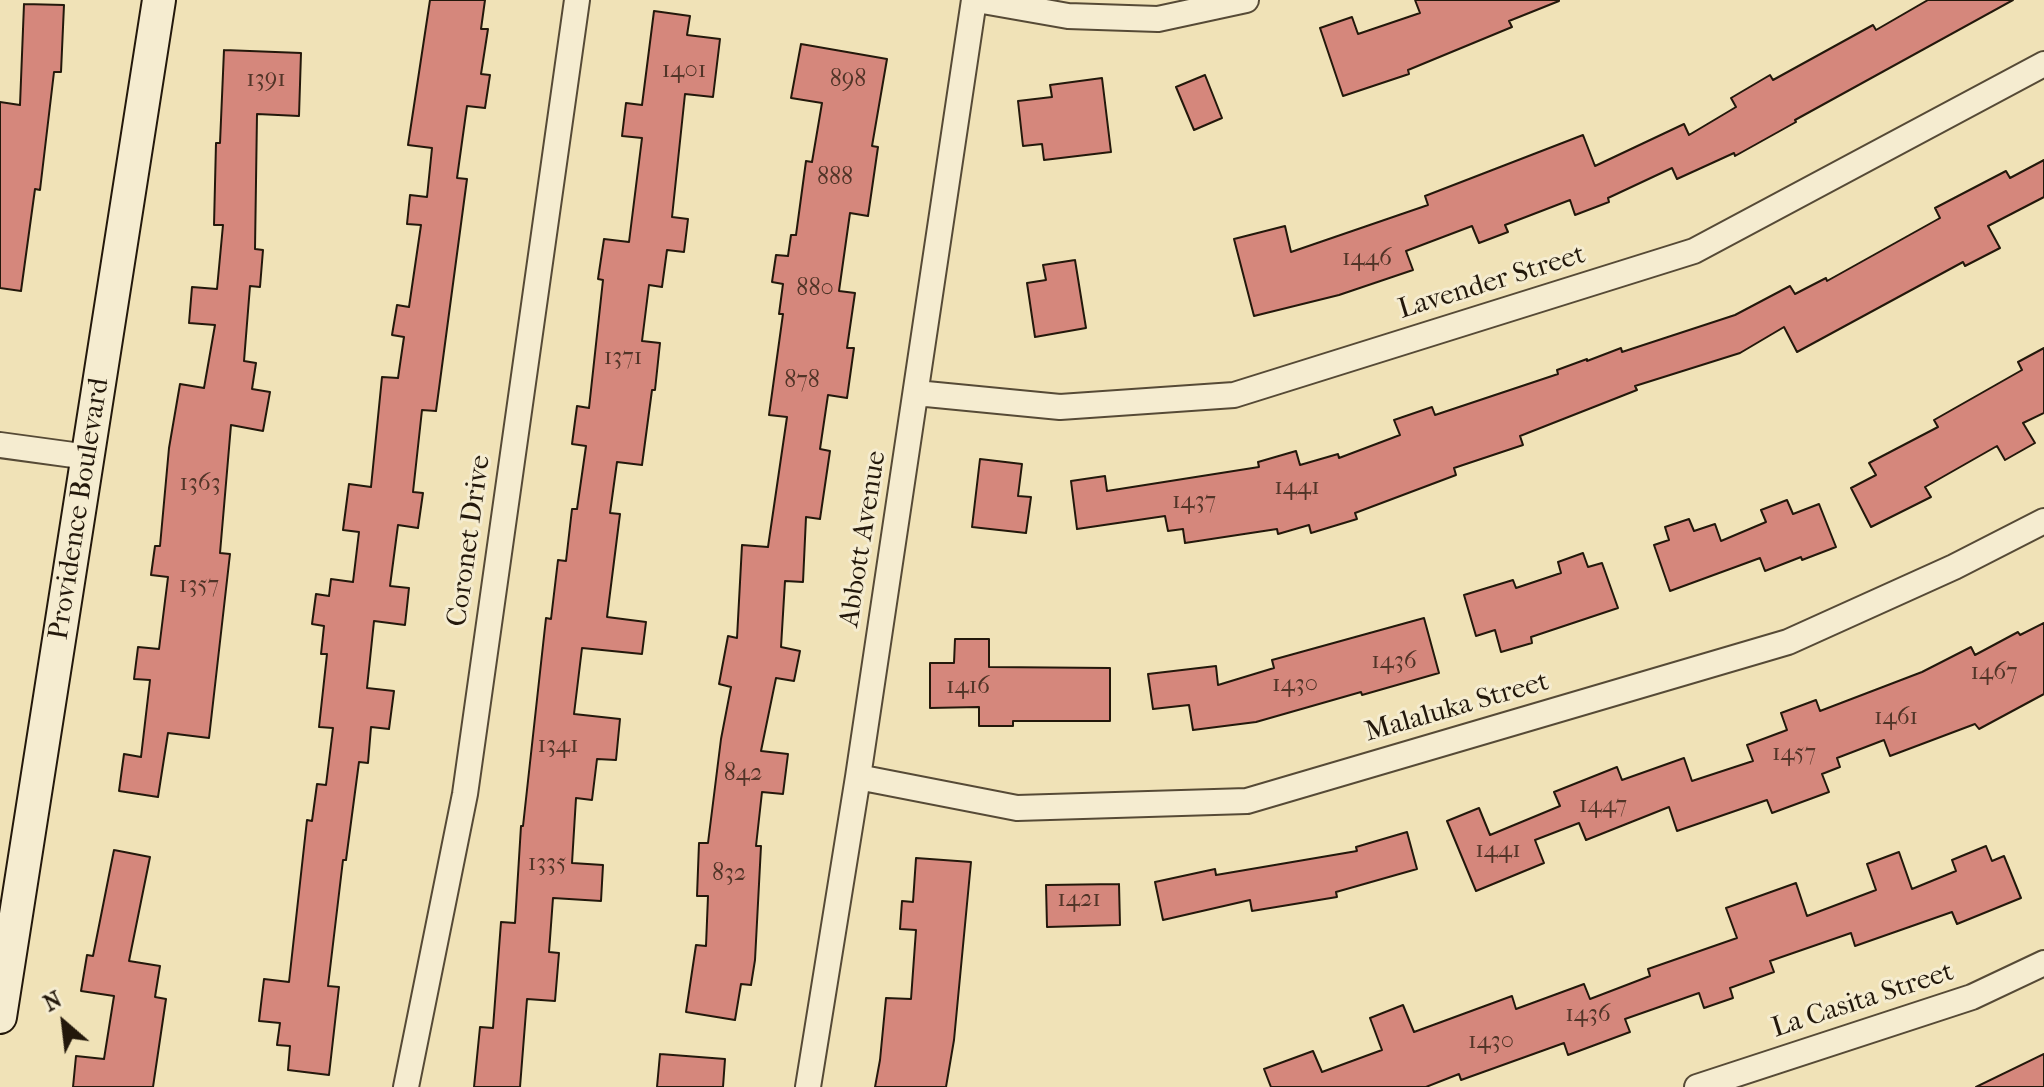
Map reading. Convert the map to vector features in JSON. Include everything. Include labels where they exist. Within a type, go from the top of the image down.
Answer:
[{"type":"main road","name":"Providence Boulevard","points":[[0,1017],[159,0]]},
{"type":"street","name":"Coronet Drive","points":[[406,1087],[465,794],[577,0]]},
{"type":"street","points":[[976,0],[1068,16],[1158,19],[1246,0]]},
{"type":"street","name":"Abbott Avenue","points":[[808,1087],[976,0]]},
{"type":"street","name":"Lavender Street","points":[[916,393],[1060,407],[1234,395],[1694,251],[2044,64]]},
{"type":"street","points":[[0,445],[88,457]]},
{"type":"street","name":"Malaluka Street","points":[[858,777],[1017,808],[1247,801],[1788,642],[1954,567],[2044,521]]},
{"type":"street","name":"La Casita Street","points":[[1697,1087],[1972,997],[2044,963]]},
{"type":"building","points":[[430,0],[485,0],[481,29],[488,29],[481,74],[490,75],[485,108],[467,106],[457,178],[467,179],[436,411],[422,410],[413,492],[423,493],[418,528],[398,525],[390,586],[409,588],[405,625],[374,621],[367,688],[394,691],[389,729],[371,727],[368,763],[359,762],[346,860],[343,860],[328,986],[339,987],[329,1075],[288,1070],[290,1046],[277,1045],[280,1023],[259,1021],[264,979],[289,982],[307,820],[312,821],[317,784],[326,785],[333,728],[319,727],[327,654],[321,654],[324,626],[312,624],[316,594],[329,596],[331,579],[353,582],[359,532],[343,530],[349,484],[371,487],[382,377],[398,378],[404,337],[392,335],[397,305],[409,307],[421,225],[407,224],[410,195],[427,197],[432,148],[408,145]]},
{"type":"building","points":[[1415,0],[1559,1],[1509,21],[1512,27],[1408,70],[1409,74],[1343,96],[1320,28],[1352,17],[1358,34],[1420,13]]},
{"type":"building","points":[[1928,0],[2013,0],[1735,156],[1734,153],[1677,179],[1672,168],[1608,198],[1609,202],[1575,215],[1570,200],[1505,225],[1508,232],[1479,243],[1472,226],[1406,251],[1413,270],[1339,295],[1254,316],[1234,239],[1285,226],[1291,252],[1428,205],[1425,196],[1583,135],[1595,166],[1684,124],[1689,135],[1736,107],[1731,98],[1770,75],[1773,80],[1873,25],[1876,30]]},
{"type":"building","points":[[24,4],[64,5],[61,72],[54,72],[40,190],[35,189],[21,291],[0,288],[0,102],[20,105]]},
{"type":"building","points":[[654,11],[690,16],[687,35],[720,39],[713,97],[685,94],[672,217],[688,219],[684,252],[667,250],[662,287],[649,285],[642,341],[660,343],[655,390],[652,390],[642,465],[617,462],[610,513],[620,514],[607,617],[646,622],[642,654],[582,648],[574,714],[620,719],[616,760],[597,759],[592,800],[576,798],[572,863],[603,865],[601,901],[553,898],[549,952],[559,953],[555,1001],[527,999],[520,1087],[474,1087],[480,1027],[493,1028],[501,922],[515,923],[521,826],[546,618],[551,619],[558,560],[566,561],[572,509],[577,509],[586,446],[572,444],[577,406],[589,408],[603,280],[598,279],[604,239],[629,242],[642,138],[622,136],[626,103],[642,105]]},
{"type":"building","points":[[801,44],[887,59],[872,146],[878,147],[868,216],[850,213],[839,291],[855,293],[847,348],[854,348],[847,398],[828,395],[820,449],[830,451],[820,519],[806,517],[803,582],[785,581],[781,647],[800,651],[794,681],[776,678],[761,751],[788,754],[783,794],[762,792],[756,846],[761,846],[755,960],[751,985],[741,984],[735,1020],[686,1012],[696,945],[706,946],[708,896],[697,896],[699,843],[708,843],[731,687],[719,684],[728,636],[737,638],[742,545],[768,547],[787,417],[769,415],[783,314],[779,314],[783,284],[772,282],[776,255],[788,256],[791,235],[796,235],[806,161],[812,162],[822,103],[791,98]]},
{"type":"building","points":[[224,50],[301,53],[299,116],[257,114],[255,249],[263,250],[260,287],[250,286],[244,361],[256,363],[252,389],[270,392],[263,431],[231,425],[220,553],[230,554],[209,738],[168,733],[158,797],[119,791],[124,754],[141,757],[150,680],[134,679],[138,647],[159,649],[168,577],[151,575],[155,546],[160,546],[169,448],[180,384],[204,388],[215,325],[189,323],[192,287],[217,289],[223,225],[214,225],[216,143],[220,143]]},
{"type":"building","points":[[1205,75],[1222,118],[1194,130],[1176,87]]},
{"type":"building","points":[[1102,78],[1111,152],[1044,160],[1042,144],[1023,146],[1018,101],[1052,97],[1050,85]]},
{"type":"building","points":[[2044,160],[2044,197],[1988,226],[2000,248],[1965,266],[1963,262],[1797,352],[1784,327],[1740,353],[1635,386],[1637,390],[1520,436],[1523,445],[1454,468],[1456,475],[1355,513],[1357,519],[1311,533],[1309,525],[1278,534],[1277,529],[1185,543],[1183,529],[1168,531],[1165,516],[1077,529],[1071,481],[1105,476],[1107,491],[1259,467],[1258,462],[1296,451],[1300,465],[1338,454],[1339,458],[1400,435],[1394,420],[1432,407],[1435,415],[1558,374],[1557,370],[1587,359],[1621,348],[1622,352],[1735,315],[1790,286],[1795,294],[1826,278],[1827,281],[1940,218],[1935,208],[2006,171],[2010,178]]},
{"type":"building","points":[[1075,260],[1086,328],[1035,337],[1027,283],[1046,280],[1043,265]]},
{"type":"building","points":[[2044,348],[2044,413],[2023,423],[2035,443],[2005,460],[1997,446],[1925,487],[1931,497],[1871,527],[1851,488],[1876,475],[1869,463],[1938,427],[1934,420],[2022,370],[2018,362]]},
{"type":"building","points":[[980,459],[1022,464],[1018,496],[1031,497],[1026,533],[972,527]]},
{"type":"building","points":[[1787,500],[1793,514],[1819,504],[1836,547],[1765,571],[1760,558],[1670,591],[1654,545],[1669,540],[1665,527],[1689,519],[1694,531],[1715,524],[1721,541],[1766,522],[1761,510]]},
{"type":"building","points":[[1583,553],[1588,567],[1602,563],[1618,608],[1531,637],[1532,643],[1501,652],[1495,630],[1476,636],[1464,595],[1513,580],[1516,588],[1561,573],[1558,562]]},
{"type":"building","points":[[1424,618],[1439,673],[1256,722],[1193,730],[1189,705],[1153,709],[1148,674],[1216,666],[1218,685],[1274,668],[1272,660]]},
{"type":"building","points":[[2044,623],[2044,694],[1979,729],[1975,724],[1890,756],[1884,740],[1837,758],[1840,767],[1822,774],[1829,792],[1772,813],[1767,800],[1677,831],[1669,807],[1586,840],[1579,823],[1535,840],[1544,863],[1476,891],[1447,821],[1479,808],[1490,835],[1560,806],[1554,792],[1617,767],[1622,780],[1684,758],[1692,781],[1753,761],[1747,745],[1787,730],[1781,713],[1816,700],[1820,711],[1922,672],[1971,647],[1975,655],[2018,632],[2020,635]]},
{"type":"building","points":[[955,639],[989,639],[989,667],[1110,668],[1110,721],[1013,721],[1013,726],[979,726],[979,707],[930,708],[930,663],[954,663]]},
{"type":"building","points":[[1407,832],[1417,869],[1336,892],[1337,897],[1252,911],[1250,900],[1163,920],[1155,882],[1215,869],[1216,875],[1357,851],[1356,847]]},
{"type":"building","points":[[1986,846],[1992,861],[2004,856],[2021,898],[1957,924],[1952,912],[1855,946],[1851,933],[1770,961],[1774,972],[1730,988],[1733,998],[1704,1008],[1699,993],[1625,1019],[1630,1032],[1568,1055],[1564,1043],[1461,1080],[1459,1074],[1426,1087],[1271,1087],[1264,1069],[1313,1051],[1322,1072],[1382,1050],[1370,1018],[1403,1005],[1414,1032],[1512,996],[1516,1009],[1584,984],[1590,999],[1650,976],[1648,969],[1737,938],[1726,908],[1796,883],[1807,916],[1876,890],[1867,864],[1899,852],[1912,889],[1956,871],[1952,860]]},
{"type":"building","points":[[114,850],[150,857],[129,961],[160,966],[155,997],[166,999],[153,1087],[73,1087],[76,1056],[104,1059],[114,996],[81,991],[87,955],[93,956]]},
{"type":"building","points":[[916,858],[971,862],[954,1040],[946,1087],[875,1087],[886,998],[911,999],[916,930],[900,929],[902,901],[913,902]]},
{"type":"building","points":[[1119,884],[1120,925],[1047,927],[1046,885]]},
{"type":"building","points":[[660,1054],[725,1059],[723,1087],[657,1087]]},
{"type":"building","points":[[2044,1054],[2044,1087],[1976,1087]]}]
